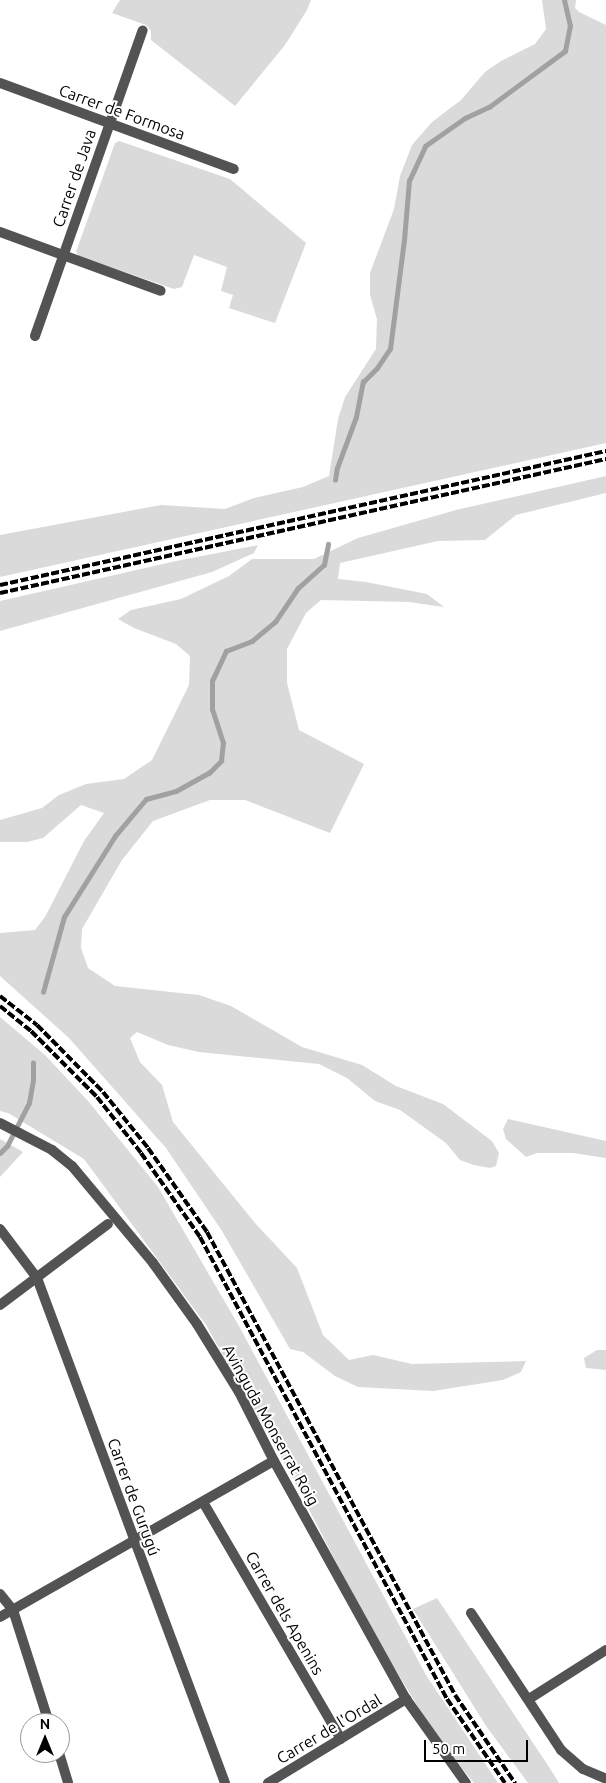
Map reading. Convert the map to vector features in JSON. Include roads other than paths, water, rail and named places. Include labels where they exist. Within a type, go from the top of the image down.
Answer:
[{"type":"street","name":"Carrer de Java","points":[[35,336],[143,30]]},
{"type":"street","name":"Carrer de Formosa","points":[[0,83],[234,169]]},
{"type":"street","points":[[0,232],[160,291]]},
{"type":"street","name":"Avinguda Monserrat Roig","points":[[1,1123],[34,1140],[72,1166],[153,1262],[197,1324],[239,1392],[274,1461],[406,1700],[466,1783]]},
{"type":"street","points":[[0,1305],[108,1224]]},
{"type":"street","name":"Carrer de Gurugú","points":[[0,1229],[37,1278],[225,1783]]},
{"type":"street","points":[[0,1617],[274,1461]]},
{"type":"street","name":"Carrer dels Apenins","points":[[203,1502],[341,1739]]},
{"type":"street","points":[[0,1594],[13,1610],[46,1713]]},
{"type":"street","points":[[471,1612],[561,1750],[573,1763],[595,1775],[604,1783]]},
{"type":"street","points":[[529,1699],[606,1650]]},
{"type":"street","name":"Carrer de l'Ordal","points":[[268,1783],[406,1700]]},
{"type":"street","points":[[61,1763],[68,1783]]},
{"type":"street","points":[[595,1775],[606,1778]]},
{"type":"waterway","points":[[335,480],[337,468],[356,417],[363,382],[377,368],[390,349],[404,240],[409,181],[425,146],[465,118],[489,107],[565,51],[570,26],[564,0]]},
{"type":"waterway","points":[[43,992],[64,917],[115,836],[146,799],[176,791],[209,773],[221,761],[223,743],[212,710],[212,681],[226,651],[252,641],[275,622],[297,589],[324,565],[328,544]]},
{"type":"waterway","points":[[0,1153],[7,1146],[29,1103],[33,1080],[33,1063]]},
{"type":"railway","points":[[0,585],[606,451]]},
{"type":"railway","points":[[0,593],[606,459]]},
{"type":"railway","points":[[0,996],[37,1025],[103,1092],[148,1148],[207,1232],[455,1695],[515,1783]]},
{"type":"railway","points":[[0,1006],[31,1031],[97,1097],[141,1153],[200,1237],[447,1699],[505,1783]]}]
